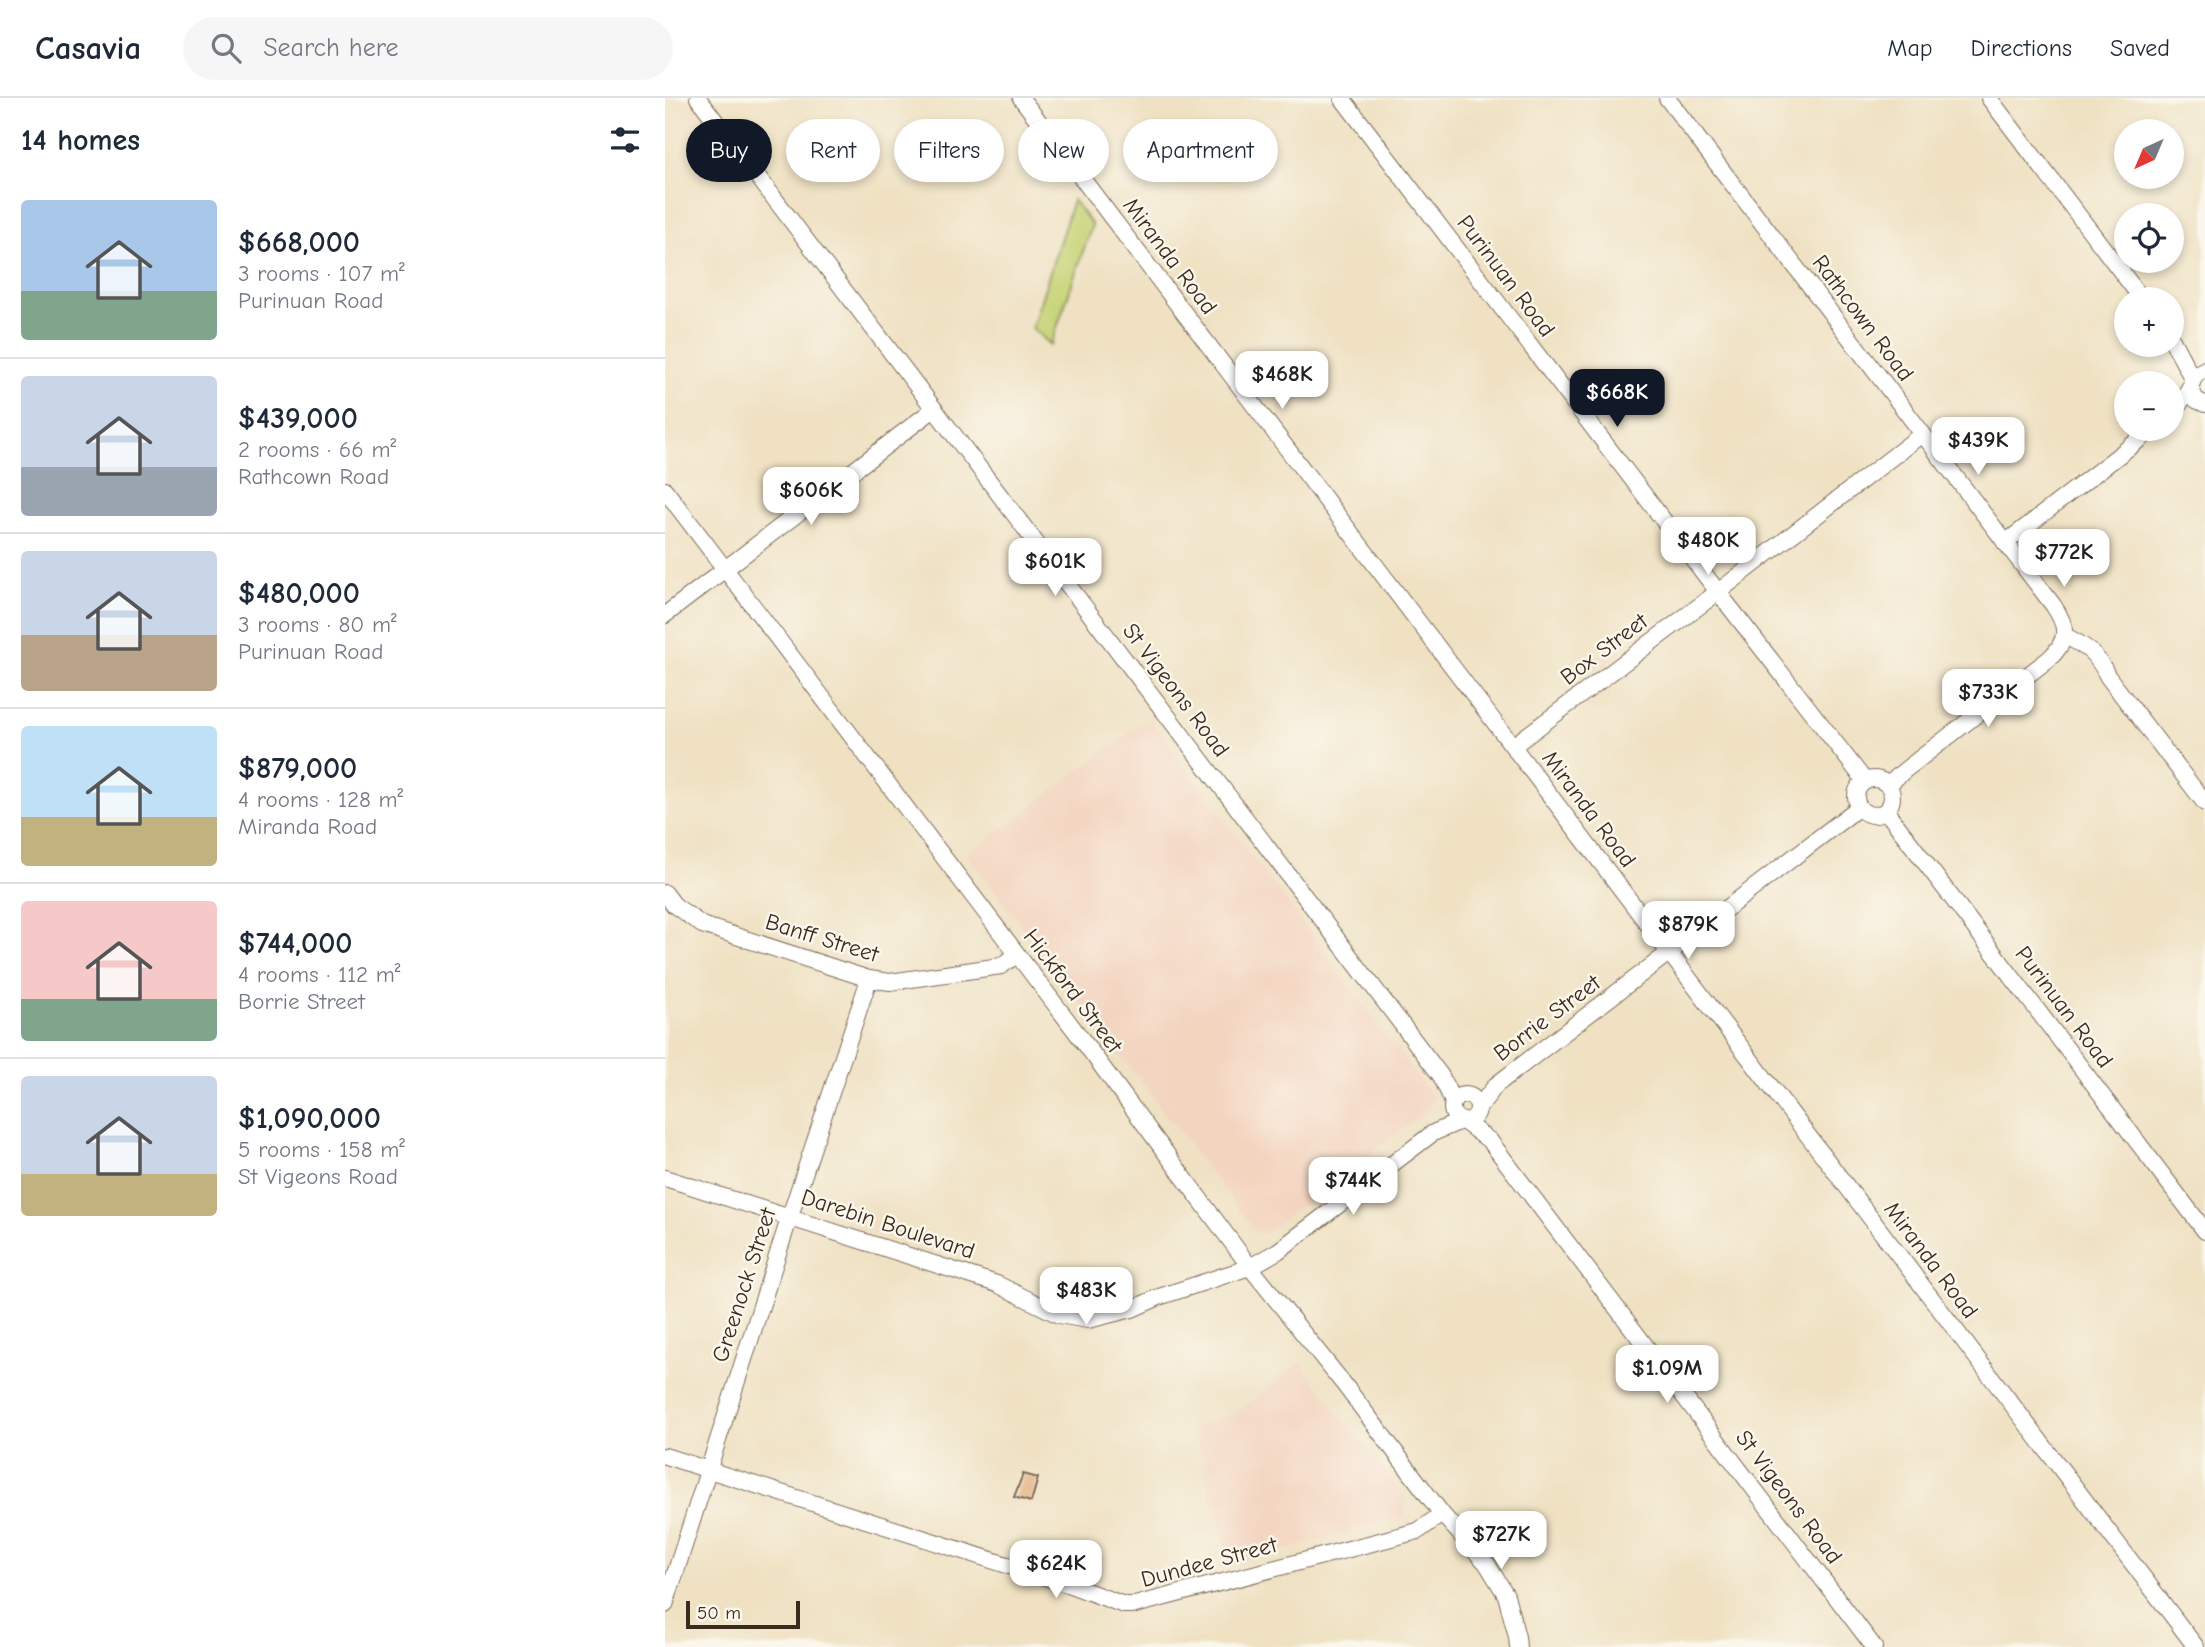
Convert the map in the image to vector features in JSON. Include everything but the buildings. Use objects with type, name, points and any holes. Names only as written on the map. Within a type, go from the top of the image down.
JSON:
[{"type":"street","name":"St Vigeons Road","points":[[698,98],[1874,1647]]},
{"type":"street","name":"Miranda Road","points":[[1021,98],[2196,1647]]},
{"type":"street","name":"Purinuan Road","points":[[1342,98],[1865,781]]},
{"type":"street","name":"Rathcown Road","points":[[1667,98],[2061,616],[2064,624],[2063,642]]},
{"type":"street","points":[[1989,98],[2132,287]]},
{"type":"street","points":[[2184,357],[2198,376]]},
{"type":"street","points":[[2198,376],[2193,396],[2203,403]]},
{"type":"street","points":[[2184,397],[2198,376]]},
{"type":"street","points":[[2184,410],[2203,403]]},
{"type":"street","points":[[665,615],[934,409]]},
{"type":"street","name":"Box Street","points":[[1513,746],[1922,434]]},
{"type":"street","points":[[2005,542],[2137,441]]},
{"type":"street","name":"Hickford Street","points":[[665,490],[1086,1045],[1250,1267],[1444,1516],[1487,1564],[1506,1595],[1515,1647]]},
{"type":"street","points":[[1888,785],[2046,662],[2063,642],[2109,677],[2205,803]]},
{"type":"street","points":[[1877,779],[1891,790],[1892,801],[1881,814],[1871,815],[1858,808],[1857,789],[1865,781],[1877,779]]},
{"type":"street","name":"Borrie Street","points":[[1250,1267],[1278,1251],[1858,808]]},
{"type":"street","name":"Purinuan Road","points":[[1886,811],[2205,1231]]},
{"type":"street","name":"Banff Street","points":[[665,893],[674,905],[702,925],[869,979],[890,982],[1001,966],[1016,955]]},
{"type":"street","name":"Greenock Street","points":[[665,1605],[869,979]]},
{"type":"street","name":"Darebin Boulevard","points":[[665,1178],[1065,1306],[1088,1308],[1159,1297],[1250,1267]]},
{"type":"street","name":"Dundee Street","points":[[665,1456],[1124,1605],[1135,1605],[1418,1531],[1444,1516]]},
{"type":"shaded area","points":[[1149,718],[1432,1096],[1430,1108],[1265,1233],[1256,1232],[967,855]]},
{"type":"shaded area","points":[[1300,1362],[1406,1500],[1405,1516],[1231,1565],[1193,1427],[1233,1415]]},
{"type":"green space","points":[[1073,200],[1092,225],[1051,345],[1032,328]]}]
